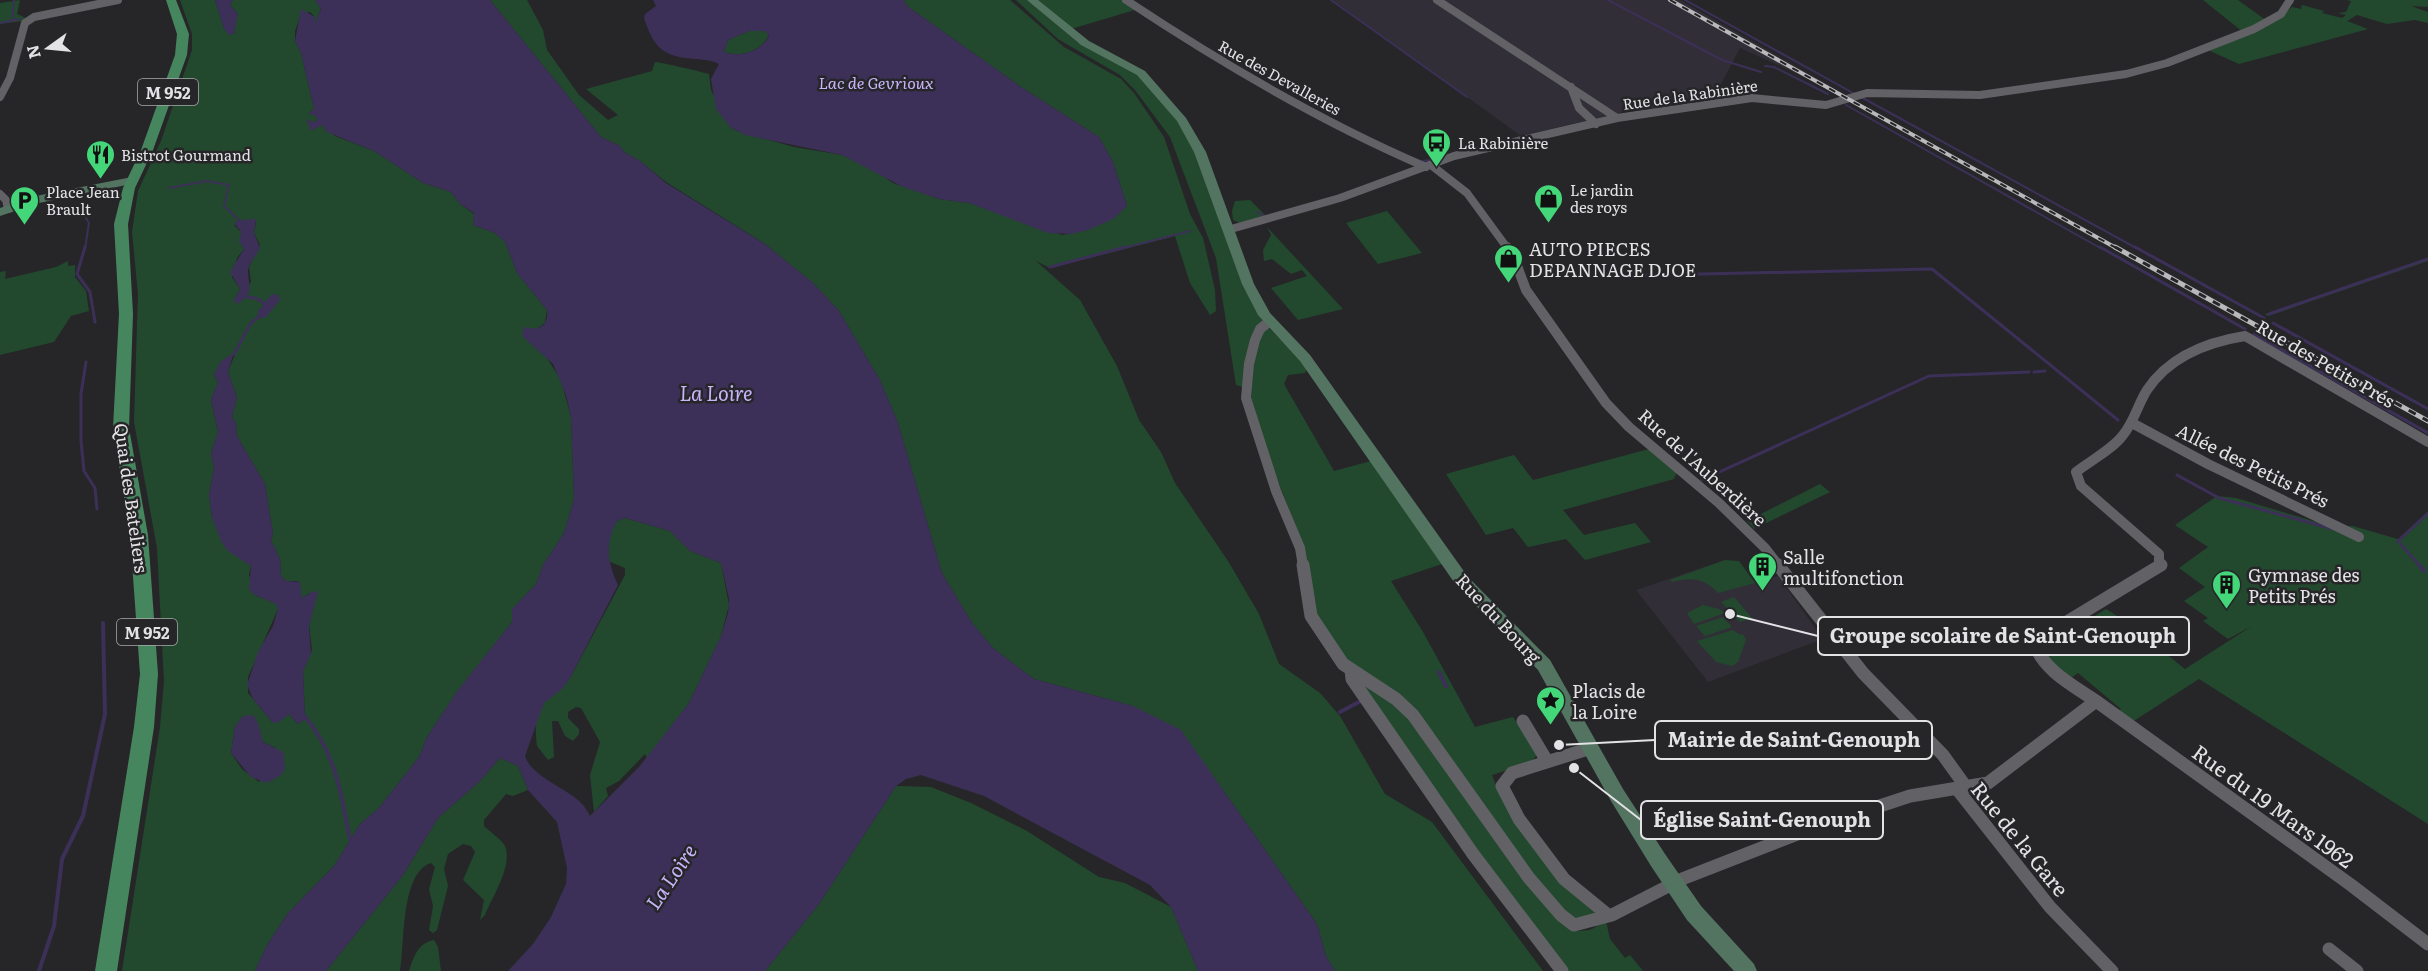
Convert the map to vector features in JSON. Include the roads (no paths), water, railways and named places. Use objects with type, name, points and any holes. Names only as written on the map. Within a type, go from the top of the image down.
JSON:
[{"type":"main road","name":"Quai des Bateliers","points":[[106,971],[145,718],[149,674],[139,535],[121,428],[126,314],[121,224],[130,187],[147,150],[182,55],[183,34],[171,0]]},
{"type":"street","points":[[0,97],[10,78],[25,23],[118,0]]},
{"type":"street","name":"Rue du Bourg","points":[[1032,0],[1085,43],[1127,64],[1147,78],[1195,139],[1231,229],[1248,284],[1270,321],[1305,358],[1462,580],[1544,665],[1630,817],[1674,885],[1694,913],[1747,971]]},
{"type":"street","name":"Rue des Devalleries","points":[[1126,0],[1194,45],[1295,103],[1384,149],[1429,166]]},
{"type":"street","points":[[1437,0],[1617,118]]},
{"type":"street","name":"Rue de la Rabinière","points":[[1231,229],[1340,198],[1454,156],[1617,118],[1752,98],[1772,98],[1826,105],[1867,93],[1971,95],[2108,78],[2155,67],[2254,29],[2281,14],[2290,0]]},
{"type":"street","points":[[1571,87],[1577,97],[1578,108],[1596,124]]},
{"type":"street","name":"Rue de l'Auberdière","points":[[1429,166],[1467,193],[1513,255],[1526,290],[1606,403],[1629,427],[1719,503],[1765,548],[1863,673],[1943,755],[1961,788]]},
{"type":"street","points":[[3,208],[64,195],[130,187]]},
{"type":"street","points":[[0,194],[6,200],[3,208]]},
{"type":"street","points":[[1270,321],[1260,329],[1252,351],[1245,391],[1247,406],[1276,491],[1300,548],[1311,616],[1336,656],[1351,670],[1352,679],[1423,784],[1562,971]]},
{"type":"street","name":"Rue des Petits Prés","points":[[2096,702],[2042,660],[2034,642],[2162,565],[2159,554],[2088,492],[2076,476],[2079,468],[2113,446],[2132,423],[2146,391],[2163,369],[2176,359],[2242,335],[2428,442]]},
{"type":"street","name":"Allée des Petits Prés","points":[[2132,423],[2214,467],[2359,537]]},
{"type":"street","name":"Rue de la Gare","points":[[1351,670],[1396,699],[1413,715],[1481,813],[1568,922],[1579,925],[1593,922],[1747,852],[1813,828],[1910,796],[1961,788],[2050,907],[2112,971]]},
{"type":"street","points":[[1961,788],[1980,786],[1998,778],[2096,702]]},
{"type":"street","name":"Rue du 19 Mars 1962","points":[[2096,702],[2344,879],[2428,944]]},
{"type":"street","points":[[1523,721],[1547,761]]},
{"type":"street","points":[[1591,748],[1512,773],[1502,786],[1519,819],[1564,879],[1608,915]]},
{"type":"street","points":[[2329,949],[2357,971]]},
{"type":"water","points":[[215,0],[233,0],[230,5],[238,14],[234,34],[229,35],[224,29]]},
{"type":"water","name":"La Loire","points":[[315,0],[490,0],[601,137],[620,146],[624,152],[640,161],[666,183],[765,244],[813,283],[839,311],[880,380],[898,423],[942,573],[972,623],[993,648],[1034,679],[1133,706],[1181,730],[1317,924],[1326,956],[1335,971],[1198,971],[1171,907],[1150,885],[984,796],[921,775],[906,779],[896,786],[819,904],[765,971],[508,971],[533,944],[551,917],[566,884],[567,868],[557,822],[528,790],[518,766],[500,758],[480,781],[438,818],[403,875],[326,971],[255,971],[267,945],[288,913],[334,866],[360,824],[378,809],[419,757],[427,737],[458,690],[512,622],[512,609],[536,584],[543,565],[564,533],[574,499],[571,417],[566,395],[553,364],[522,336],[524,327],[538,328],[544,324],[547,310],[517,273],[505,242],[495,233],[473,225],[474,213],[460,204],[451,192],[423,183],[374,151],[327,132],[322,125],[311,131],[306,119],[313,122],[318,120],[314,115],[308,114],[314,109],[301,53],[295,41],[301,9],[315,17],[315,24],[321,9]],"holes":[[[625,518],[670,531],[690,551],[721,563],[729,599],[728,613],[721,636],[689,703],[639,767],[590,816],[576,798],[535,771],[525,756],[544,703],[563,688],[570,678],[618,585],[609,553],[609,545],[617,521]]]},
{"type":"water","name":"Lac de Gevrioux","points":[[653,0],[904,0],[907,6],[1021,87],[1099,137],[1113,162],[1127,206],[1113,219],[1088,230],[1071,234],[1048,233],[969,203],[939,199],[903,187],[842,155],[745,135],[730,127],[716,109],[711,79],[719,64],[708,60],[676,56],[656,44],[644,18],[645,14],[656,6]],"holes":[[[749,31],[765,31],[769,35],[766,41],[756,49],[737,54],[724,52],[728,40]]]},
{"type":"water","points":[[256,219],[254,233],[260,248],[248,270],[249,294],[236,304],[234,300],[240,289],[230,272],[244,249],[239,241],[241,232],[234,223],[240,220]]},
{"type":"water","points":[[272,294],[278,295],[280,300],[266,317],[257,319],[258,311]]},
{"type":"water","points":[[234,352],[228,372],[237,397],[232,417],[236,423],[237,436],[265,484],[273,534],[271,540],[280,559],[281,576],[286,581],[300,582],[302,598],[314,591],[318,592],[309,626],[311,654],[303,671],[305,719],[298,724],[289,714],[279,722],[273,723],[253,699],[247,685],[258,652],[273,626],[278,609],[276,604],[253,594],[249,589],[251,566],[228,551],[222,543],[212,518],[209,495],[214,467],[211,453],[218,432],[211,400],[218,382],[214,375],[220,362]]},
{"type":"water","points":[[253,715],[258,723],[263,742],[283,752],[285,768],[281,775],[267,783],[251,777],[231,753],[235,726],[243,716]]},
{"type":"waterway","points":[[12,21],[14,0]]},
{"type":"waterway","points":[[1331,0],[1467,97]]},
{"type":"waterway","points":[[1608,0],[1722,60],[1761,72]]},
{"type":"waterway","points":[[1685,0],[1853,93]]},
{"type":"waterway","points":[[12,21],[20,19]]},
{"type":"waterway","points":[[0,23],[12,21]]},
{"type":"waterway","points":[[1765,66],[1774,67],[1828,94]]},
{"type":"waterway","points":[[1861,97],[2138,249]]},
{"type":"waterway","points":[[1846,105],[2102,249]]},
{"type":"waterway","points":[[1423,161],[1430,160]]},
{"type":"waterway","points":[[169,188],[207,181],[229,185],[224,206],[242,223]]},
{"type":"waterway","points":[[81,210],[89,223],[85,249]]},
{"type":"waterway","points":[[1257,212],[1266,217]]},
{"type":"waterway","points":[[1120,249],[1190,231]]},
{"type":"waterway","points":[[85,247],[77,274],[90,292],[95,322]]},
{"type":"waterway","points":[[1050,267],[1126,247]]},
{"type":"waterway","points":[[2100,247],[2245,329]]},
{"type":"waterway","points":[[2135,247],[2264,318]]},
{"type":"waterway","points":[[2269,314],[2428,259]]},
{"type":"waterway","points":[[1614,276],[1932,269],[2118,420]]},
{"type":"waterway","points":[[244,296],[258,299],[265,304]]},
{"type":"waterway","points":[[234,354],[251,323],[260,316]]},
{"type":"waterway","points":[[2273,323],[2428,409]]},
{"type":"waterway","points":[[2254,334],[2428,433]]},
{"type":"waterway","points":[[86,362],[81,394],[81,441],[84,471],[95,488],[97,509]]},
{"type":"waterway","points":[[2034,372],[2045,371]]},
{"type":"waterway","points":[[1702,480],[1929,376],[2029,372]]},
{"type":"waterway","points":[[2177,475],[2219,498],[2333,529]]},
{"type":"waterway","points":[[2420,566],[2398,541],[2428,513]]},
{"type":"waterway","points":[[2419,565],[2424,571]]},
{"type":"waterway","points":[[39,971],[54,926],[62,859],[83,816],[105,714],[103,623]]},
{"type":"waterway","points":[[1439,672],[1446,686]]},
{"type":"waterway","points":[[1340,712],[1359,702]]},
{"type":"waterway","points":[[301,712],[322,741],[329,756],[340,788],[350,840]]},
{"type":"railway","points":[[1670,0],[2118,249]]},
{"type":"railway","points":[[2115,247],[2428,421]]},
{"type":"place","name":"La Rabinière","points":[[1437,168]]},
{"type":"place","name":"Bistrot Gourmand","points":[[100,180]]},
{"type":"place","name":"Le jardin des roys","points":[[1549,224]]},
{"type":"place","name":"Place Jean Brault","points":[[25,226]]},
{"type":"place","name":"AUTO PIECES DEPANNAGE DJOE","points":[[1508,284]]},
{"type":"place","name":"Salle multifonction","points":[[1762,592]]},
{"type":"place","name":"Gymnase des Petits Prés","points":[[2227,610]]},
{"type":"place","name":"Groupe scolaire de Saint-Genouph","points":[[1730,614]]},
{"type":"place","name":"Placis de la Loire","points":[[1551,726]]},
{"type":"place","name":"Mairie de Saint-Genouph","points":[[1559,745]]},
{"type":"place","name":"Église Saint-Genouph","points":[[1574,768]]}]
